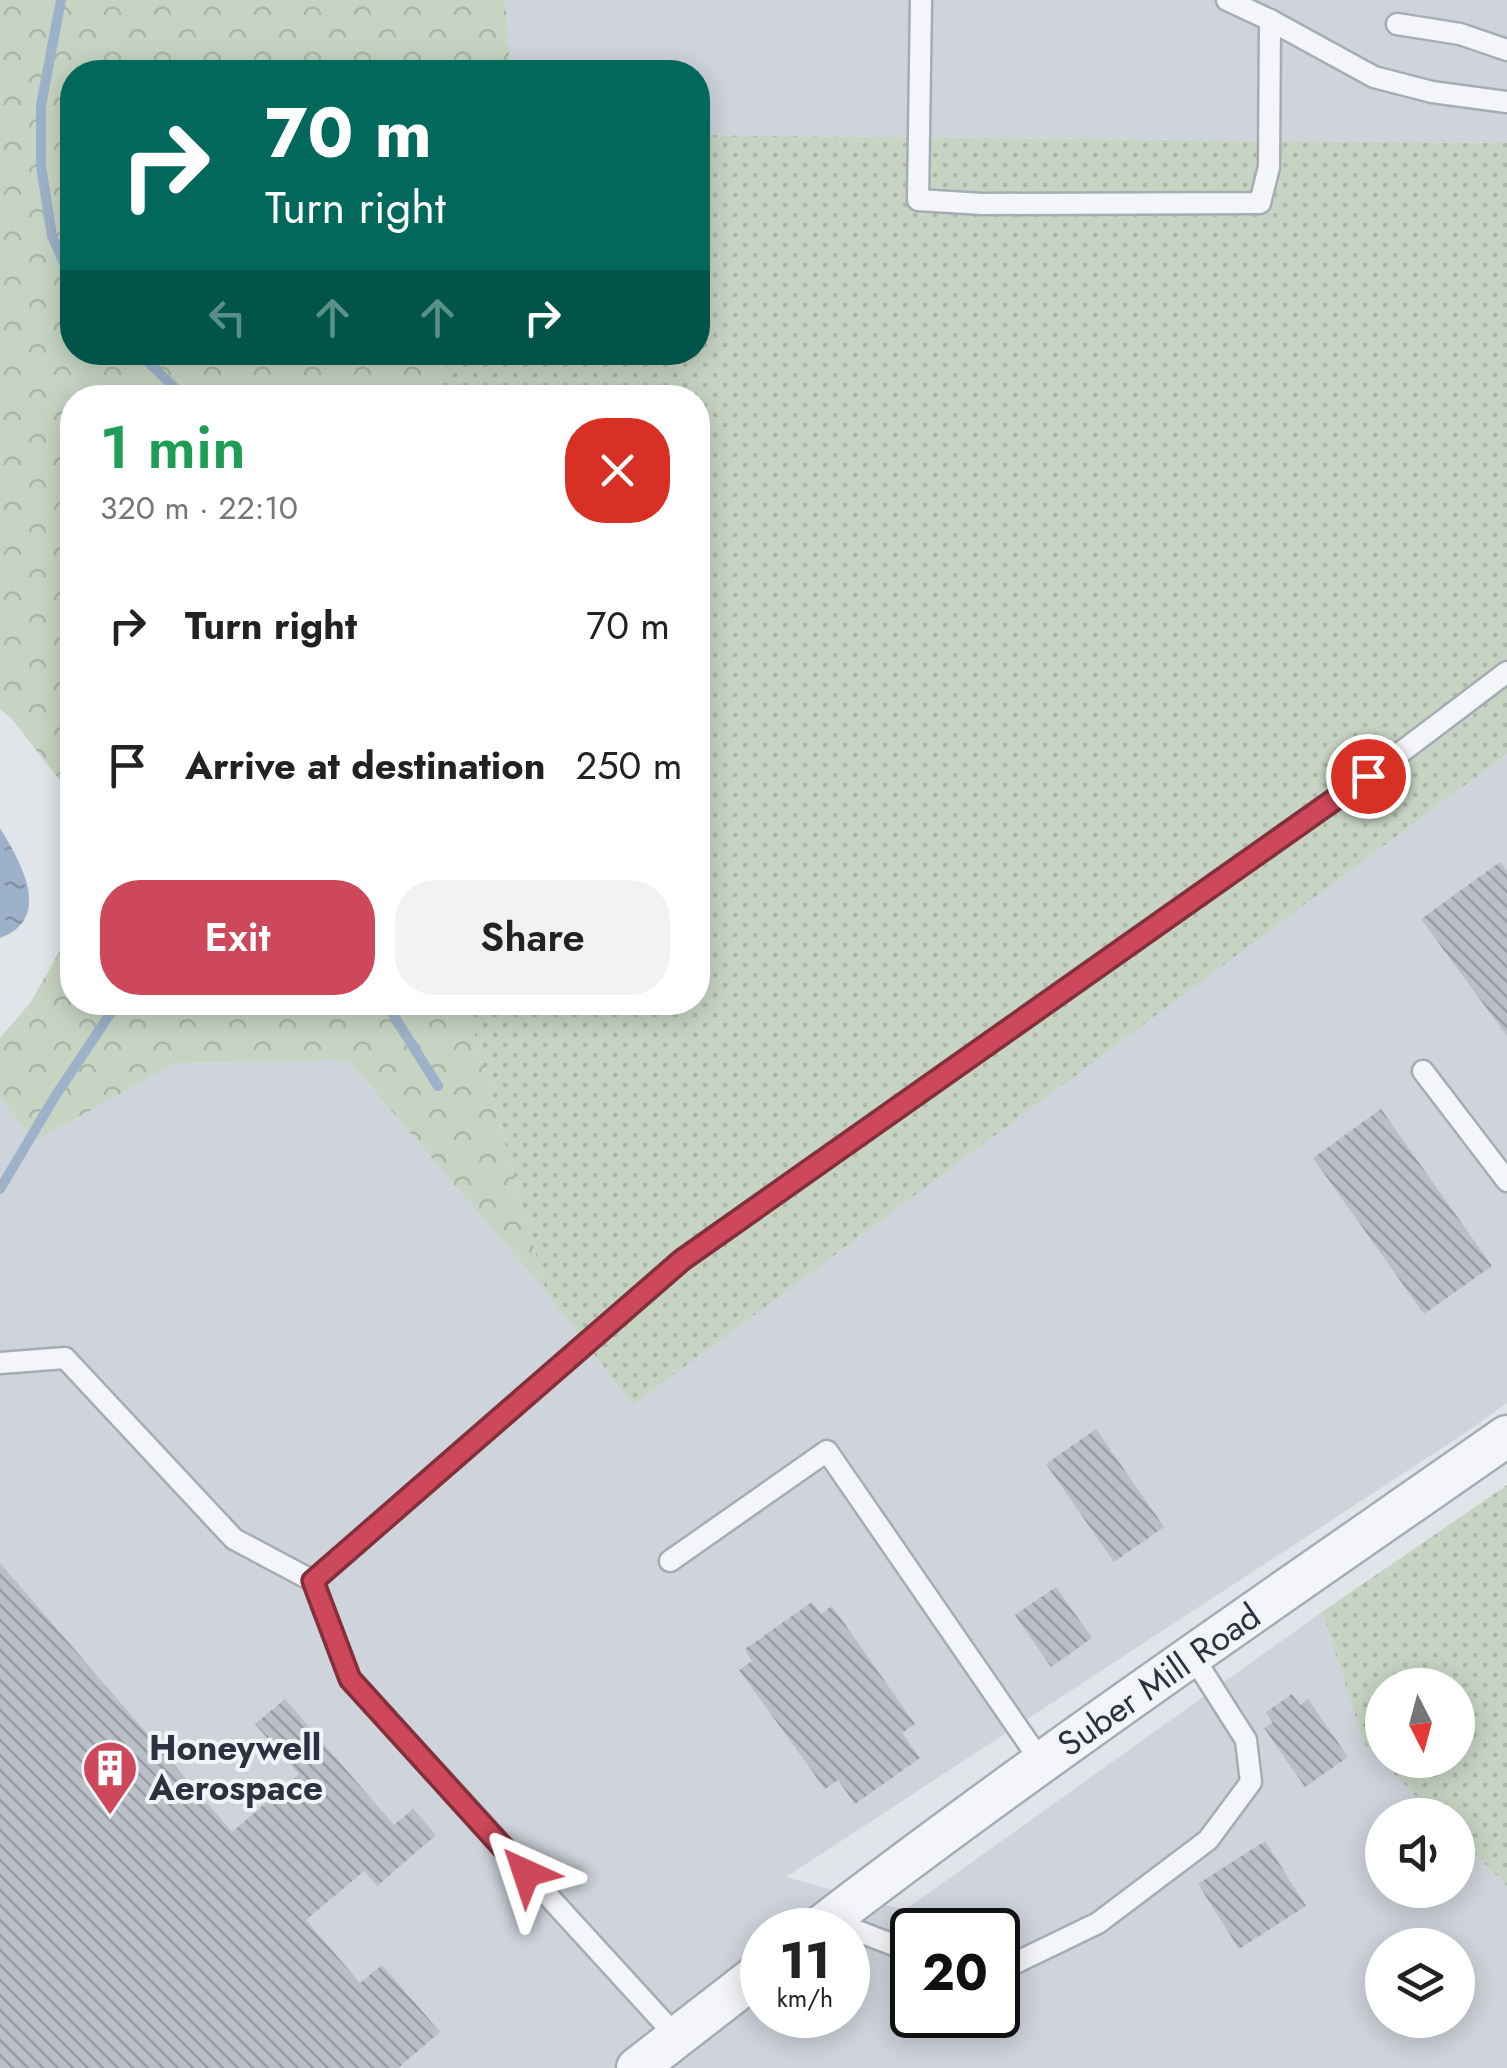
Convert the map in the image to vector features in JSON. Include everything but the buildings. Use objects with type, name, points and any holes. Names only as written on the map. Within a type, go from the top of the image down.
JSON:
[{"type":"street","name":"Suber Mill Road","points":[[846,1908],[1192,1655],[1507,1436]]},
{"type":"street","points":[[637,2068],[740,1988]]},
{"type":"lane","points":[[921,0],[918,200],[966,203],[1260,203],[1269,167],[1270,20]]},
{"type":"lane","points":[[1227,0],[1374,77],[1432,92],[1507,102]]},
{"type":"lane","points":[[1397,24],[1460,34],[1507,50]]},
{"type":"lane","points":[[313,1581],[682,1260],[1400,753],[1507,672]]},
{"type":"lane","points":[[1423,1071],[1507,1181]]},
{"type":"lane","points":[[0,1363],[65,1358],[234,1539],[313,1581],[350,1679],[677,2037]]},
{"type":"lane","points":[[670,1561],[827,1451],[1042,1763]]},
{"type":"lane","points":[[1020,1961],[1098,1923],[1208,1840],[1250,1782],[1246,1740],[1192,1655]]},
{"type":"shaded area","points":[[505,0],[1507,0],[1507,143],[710,135],[710,60],[510,60]]},
{"type":"shaded area","points":[[1507,754],[1507,1403],[786,1877],[898,1908],[890,1908],[890,2038],[1020,2038],[1020,1908],[908,1908],[1322,1612],[1365,1745],[1365,1778],[1398,1778],[1418,1798],[1365,1798],[1365,1908],[1475,1908],[1475,1854],[1507,1886],[1507,2068],[0,2068],[0,1098],[35,1141],[176,1063],[348,1060],[546,1292],[633,1404]]},
{"type":"green space","points":[[0,0],[505,0],[510,60],[60,60],[60,365],[445,365],[440,385],[60,385],[60,781],[0,709]]},
{"type":"green space","points":[[710,135],[1507,143],[1507,754],[633,1405],[546,1292],[469,1015],[710,1015],[710,385],[440,385],[446,365],[710,365]]},
{"type":"green space","points":[[60,951],[60,1015],[469,1015],[546,1292],[348,1060],[176,1063],[35,1141],[0,1098],[0,1038],[30,1003]]},
{"type":"green space","points":[[1507,1485],[1507,1886],[1475,1854],[1475,1798],[1418,1798],[1398,1778],[1475,1778],[1475,1668],[1365,1668],[1365,1745],[1322,1612]]},
{"type":"water","points":[[0,828],[23,872],[29,903],[26,917],[16,929],[0,938]]},
{"type":"waterway","points":[[60,254],[52,236],[41,166],[41,105],[61,0]]},
{"type":"waterway","points":[[151,365],[172,385]]},
{"type":"waterway","points":[[0,1189],[109,1015]]},
{"type":"waterway","points":[[393,1015],[438,1086]]},
{"type":"place","name":"Honeywell Aerospace","points":[[110,1817]]},
{"type":"route","points":[[526,1873],[350,1679],[313,1581],[682,1260],[1368,776]]}]
